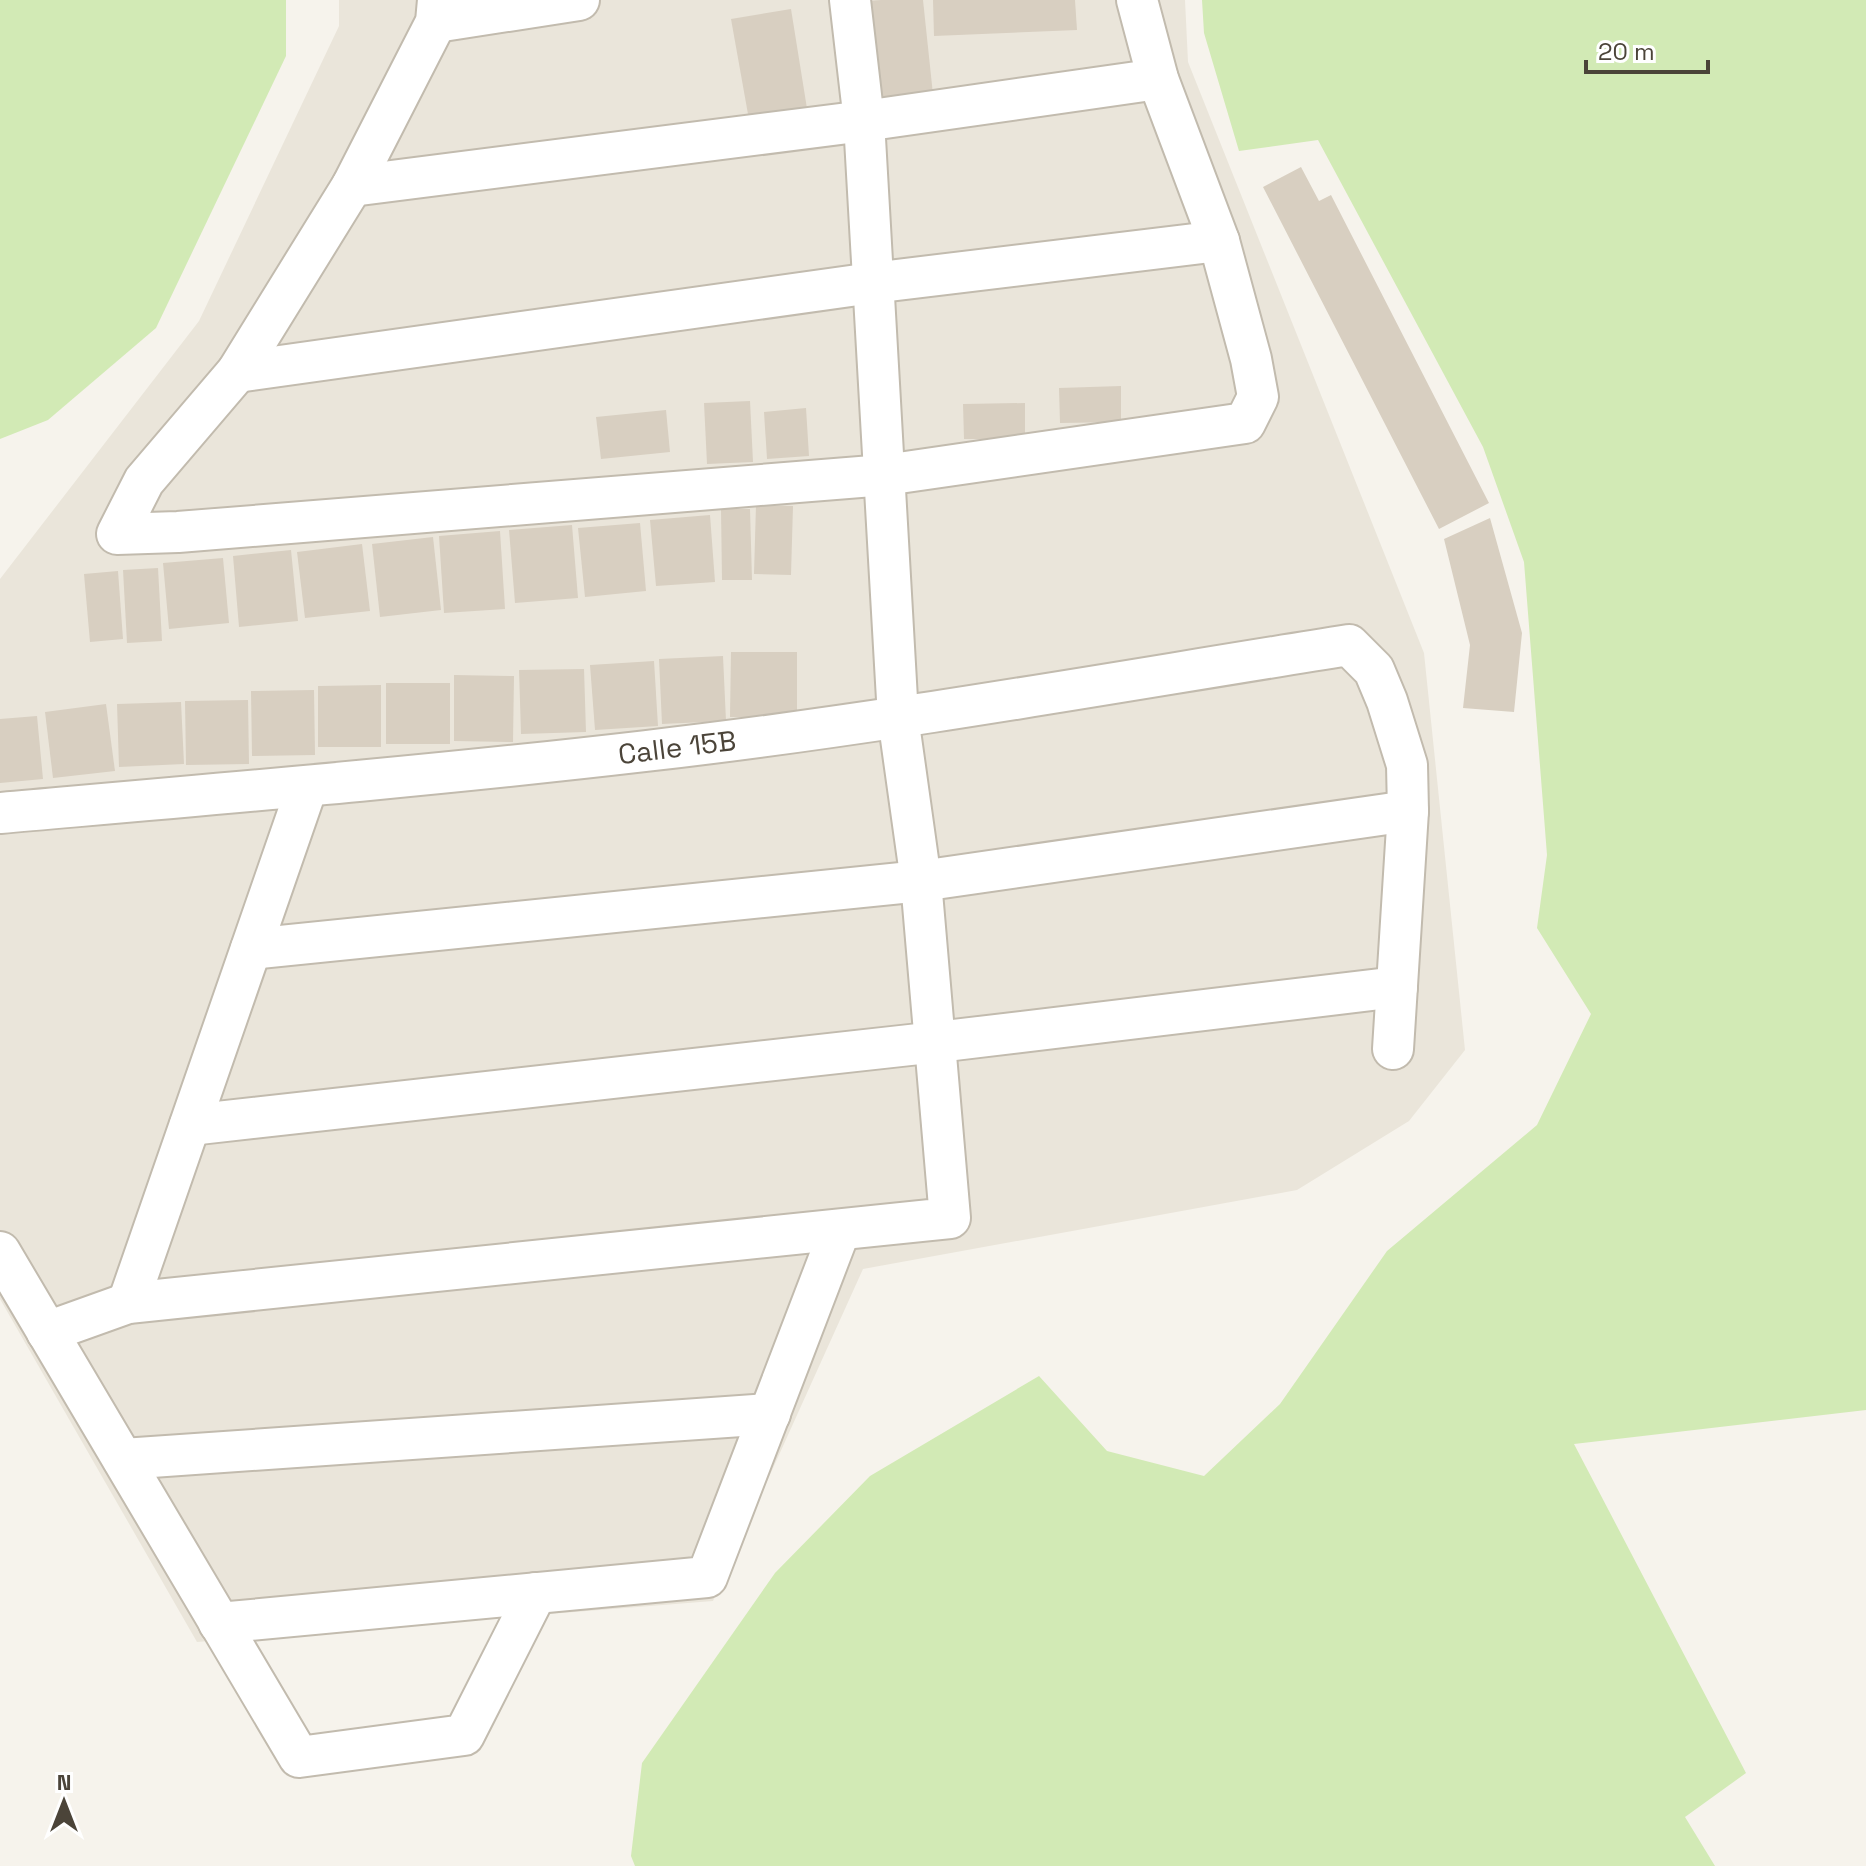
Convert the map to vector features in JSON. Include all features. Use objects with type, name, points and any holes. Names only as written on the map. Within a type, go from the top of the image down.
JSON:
[{"type":"street","points":[[579,0],[437,11],[352,186],[237,372],[144,481],[117,534],[178,532],[885,475],[1245,423],[1258,397],[1251,359],[1219,241],[1158,79],[1137,0]]},
{"type":"street","points":[[47,1332],[128,1303],[950,1218],[921,881],[898,717],[864,121],[850,0]]},
{"type":"street","points":[[352,186],[864,121],[1158,79]]},
{"type":"street","points":[[237,372],[872,283],[1219,241]]},
{"type":"street","name":"Calle 15B","points":[[0,813],[307,787],[648,751],[898,717],[1349,645],[1374,670],[1387,701],[1407,765],[1408,811]]},
{"type":"street","points":[[128,1303],[307,787]]},
{"type":"street","points":[[251,949],[921,881],[1408,811],[1393,1049]]},
{"type":"street","points":[[190,1125],[1397,987]]},
{"type":"street","points":[[219,1623],[707,1577],[840,1230]]},
{"type":"street","points":[[0,1252],[299,1757],[464,1735],[536,1593]]},
{"type":"street","points":[[123,1459],[770,1414]]},
{"type":"shaded area","points":[[339,0],[1185,0],[1188,62],[1424,653],[1465,1050],[1409,1121],[1297,1190],[863,1269],[713,1601],[197,1642],[0,1299],[0,579],[199,321],[339,26]]},
{"type":"green space","points":[[0,0],[286,0],[286,56],[156,328],[48,420],[0,439]]},
{"type":"green space","points":[[1202,0],[1866,0],[1866,1410],[1574,1444],[1746,1773],[1685,1817],[1715,1866],[635,1866],[631,1856],[642,1763],[775,1573],[870,1476],[1039,1376],[1107,1451],[1204,1476],[1280,1404],[1387,1251],[1537,1125],[1591,1014],[1537,928],[1547,855],[1524,562],[1483,447],[1318,140],[1239,151],[1204,33]]},
{"type":"building","points":[[923,0],[934,104],[880,110],[868,1]]},
{"type":"building","points":[[933,0],[1075,0],[1077,30],[934,36]]},
{"type":"building","points":[[791,9],[809,121],[751,131],[731,19]]},
{"type":"building","points":[[1301,167],[1319,201],[1331,195],[1489,503],[1439,529],[1263,187]]},
{"type":"building","points":[[1121,386],[1121,422],[1060,423],[1059,388]]},
{"type":"building","points":[[750,401],[753,462],[707,464],[704,403]]},
{"type":"building","points":[[1025,403],[1025,439],[964,439],[963,404]]},
{"type":"building","points":[[806,408],[809,456],[767,459],[764,412]]},
{"type":"building","points":[[666,410],[670,452],[601,459],[596,417]]},
{"type":"building","points":[[756,505],[793,506],[791,575],[754,574]]},
{"type":"building","points":[[721,509],[750,509],[752,580],[722,580]]},
{"type":"building","points":[[710,515],[715,582],[656,586],[650,520]]},
{"type":"building","points":[[1490,518],[1522,633],[1514,712],[1463,708],[1470,645],[1444,539]]},
{"type":"building","points":[[640,523],[646,591],[585,597],[578,528]]},
{"type":"building","points":[[572,525],[578,598],[515,603],[509,530]]},
{"type":"building","points":[[500,531],[505,609],[444,613],[439,536]]},
{"type":"building","points":[[433,537],[441,610],[380,617],[372,544]]},
{"type":"building","points":[[362,544],[370,611],[305,618],[297,552]]},
{"type":"building","points":[[291,550],[298,621],[239,627],[233,556]]},
{"type":"building","points":[[223,558],[229,623],[169,629],[163,563]]},
{"type":"building","points":[[158,568],[162,641],[127,643],[123,570]]},
{"type":"building","points":[[118,571],[123,639],[90,642],[84,574]]},
{"type":"building","points":[[731,652],[797,652],[797,718],[730,717]]},
{"type":"building","points":[[723,656],[726,721],[662,724],[659,659]]},
{"type":"building","points":[[654,661],[658,726],[595,730],[590,665]]},
{"type":"building","points":[[584,669],[586,732],[521,734],[519,670]]},
{"type":"building","points":[[454,675],[514,676],[513,742],[454,741]]},
{"type":"building","points":[[386,683],[450,683],[450,744],[386,744]]},
{"type":"building","points":[[381,685],[381,747],[318,747],[318,686]]},
{"type":"building","points":[[314,690],[315,755],[252,756],[251,691]]},
{"type":"building","points":[[248,700],[249,764],[186,765],[185,701]]},
{"type":"building","points":[[181,702],[184,764],[119,767],[117,704]]},
{"type":"building","points":[[106,704],[115,771],[53,778],[45,712]]},
{"type":"building","points":[[37,716],[43,779],[0,783],[0,719]]}]
